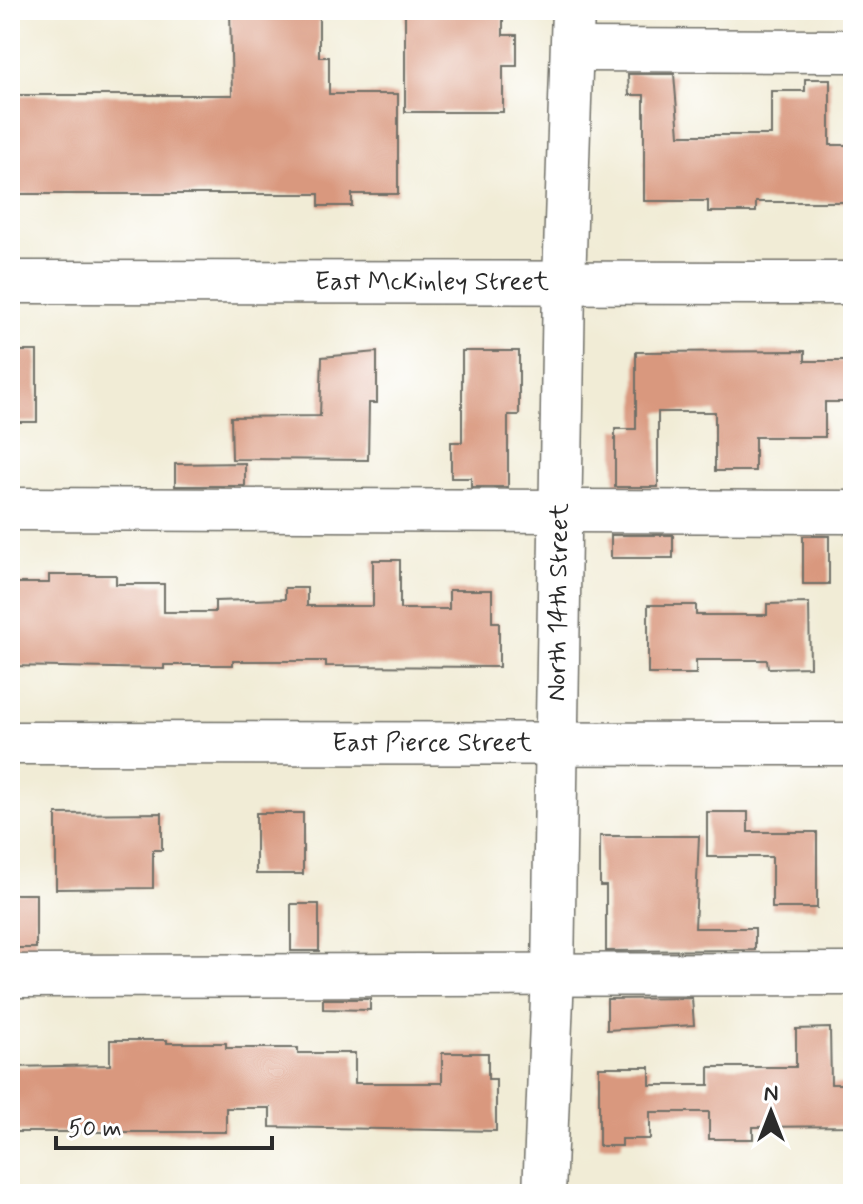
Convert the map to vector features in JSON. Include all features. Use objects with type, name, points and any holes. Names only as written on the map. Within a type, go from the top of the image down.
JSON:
[{"type":"street","points":[[573,30],[853,51]]},
{"type":"street","name":"North 14th Street","points":[[544,1194],[553,974],[564,283],[573,30]]},
{"type":"street","name":"East McKinley Street","points":[[10,282],[853,283]]},
{"type":"street","points":[[10,509],[853,512]]},
{"type":"street","name":"East Pierce Street","points":[[10,743],[853,744]]},
{"type":"street","points":[[10,976],[853,974]]},
{"type":"building","points":[[230,10],[319,10],[319,57],[329,57],[329,94],[398,94],[398,194],[352,194],[352,206],[319,206],[319,194],[10,194],[10,95],[232,95]]},
{"type":"building","points":[[405,10],[503,10],[503,35],[517,35],[517,66],[503,66],[503,112],[405,112]]},
{"type":"building","points":[[628,74],[674,74],[679,135],[771,135],[771,91],[805,91],[805,79],[830,79],[830,145],[853,145],[853,202],[756,202],[756,212],[708,212],[708,201],[644,201],[644,95],[629,95]]},
{"type":"building","points":[[10,351],[37,351],[37,422],[10,422]]},
{"type":"building","points":[[462,351],[519,351],[519,415],[508,415],[508,487],[471,487],[471,478],[451,478],[451,442],[462,442]]},
{"type":"building","points":[[805,351],[805,361],[853,361],[853,402],[825,402],[825,437],[755,437],[755,471],[715,471],[715,412],[658,412],[658,487],[615,487],[615,429],[636,429],[636,352]]},
{"type":"building","points":[[377,352],[377,403],[369,403],[368,460],[232,459],[231,417],[320,416],[322,357]]},
{"type":"building","points":[[245,463],[245,486],[175,486],[175,464]]},
{"type":"building","points":[[611,535],[673,535],[673,558],[611,558]]},
{"type":"building","points":[[803,536],[829,536],[829,584],[803,584]]},
{"type":"building","points":[[373,560],[400,560],[400,609],[449,609],[449,590],[492,590],[492,622],[499,622],[499,667],[326,666],[326,661],[233,661],[233,665],[164,665],[164,669],[10,666],[10,583],[49,583],[49,575],[116,575],[116,584],[164,584],[164,612],[215,612],[215,601],[285,599],[285,588],[307,588],[307,606],[373,606]]},
{"type":"building","points":[[809,603],[810,667],[768,668],[767,660],[696,660],[696,674],[648,674],[648,605],[696,605],[696,615],[767,615],[767,604]]},
{"type":"building","points":[[707,812],[748,812],[748,832],[817,832],[817,908],[772,908],[772,857],[707,857]]},
{"type":"building","points":[[162,813],[162,850],[153,850],[153,888],[56,889],[56,814]]},
{"type":"building","points":[[256,813],[303,813],[303,874],[256,874]]},
{"type":"building","points":[[600,836],[699,836],[695,928],[755,928],[755,950],[606,951],[606,886],[600,886]]},
{"type":"building","points":[[10,894],[36,894],[36,948],[10,948]]},
{"type":"building","points":[[291,904],[319,904],[319,951],[291,951]]},
{"type":"building","points":[[692,998],[694,1025],[607,1030],[607,999]]},
{"type":"building","points":[[323,999],[370,999],[370,1010],[323,1009]]},
{"type":"building","points":[[830,1028],[831,1084],[853,1084],[853,1126],[753,1127],[753,1139],[709,1139],[709,1112],[650,1112],[650,1139],[622,1139],[622,1146],[599,1146],[599,1067],[650,1067],[650,1085],[709,1085],[709,1067],[796,1067],[796,1029]]},
{"type":"building","points":[[110,1040],[226,1043],[226,1048],[298,1048],[298,1053],[355,1053],[355,1083],[442,1083],[442,1053],[488,1053],[488,1079],[496,1079],[496,1131],[270,1127],[270,1108],[226,1108],[226,1132],[10,1132],[10,1067],[110,1065]]}]
